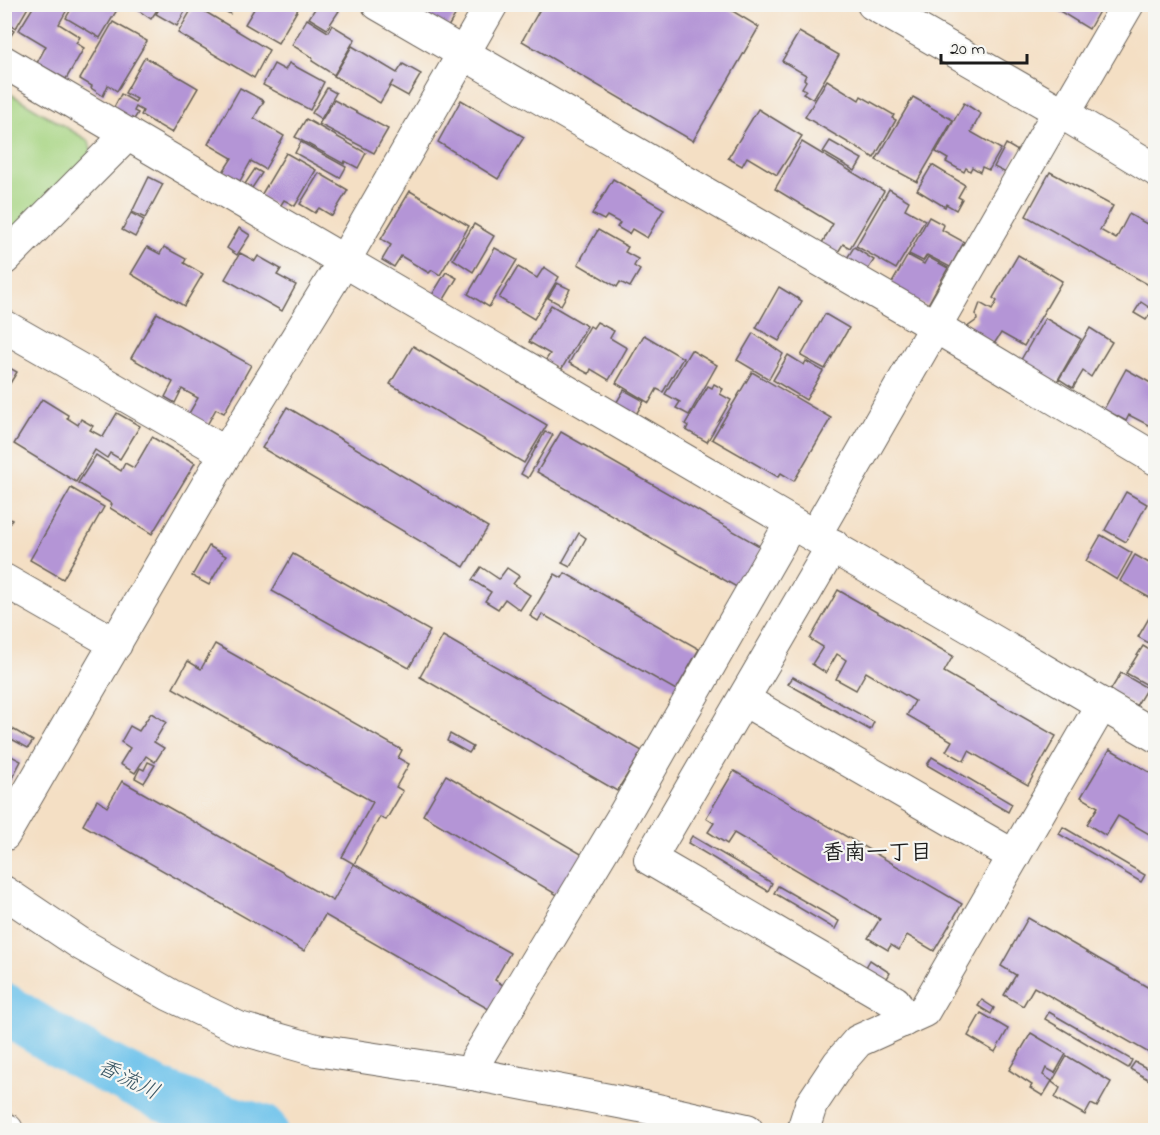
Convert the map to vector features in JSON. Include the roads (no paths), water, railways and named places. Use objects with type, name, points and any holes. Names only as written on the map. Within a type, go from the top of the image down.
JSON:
[{"type":"street","points":[[378,4],[936,327],[1155,459]]},
{"type":"street","points":[[4,835],[226,453],[344,261],[492,4]]},
{"type":"street","points":[[873,4],[1155,170]]},
{"type":"street","points":[[473,1074],[477,1059],[622,818],[813,535],[1061,113],[1128,4]]},
{"type":"street","points":[[4,62],[1155,736]]},
{"type":"street","points":[[4,259],[128,134]]},
{"type":"street","points":[[4,326],[226,453]]},
{"type":"street","points":[[813,535],[744,700],[650,859],[895,1002],[903,1021]]},
{"type":"street","points":[[4,580],[116,644]]},
{"type":"street","points":[[744,700],[1014,856]]},
{"type":"street","points":[[803,1131],[811,1105],[839,1063],[858,1041],[924,1011],[1102,704]]},
{"type":"street","points":[[4,892],[81,944],[170,995],[239,1028],[316,1050],[473,1074],[640,1106],[747,1131]]},
{"type":"waterway","name":"香流川","points":[[4,1008],[52,1038],[152,1091],[211,1115],[262,1130]]},
{"type":"district","name":"香南一丁目","points":[[877,851]]}]
